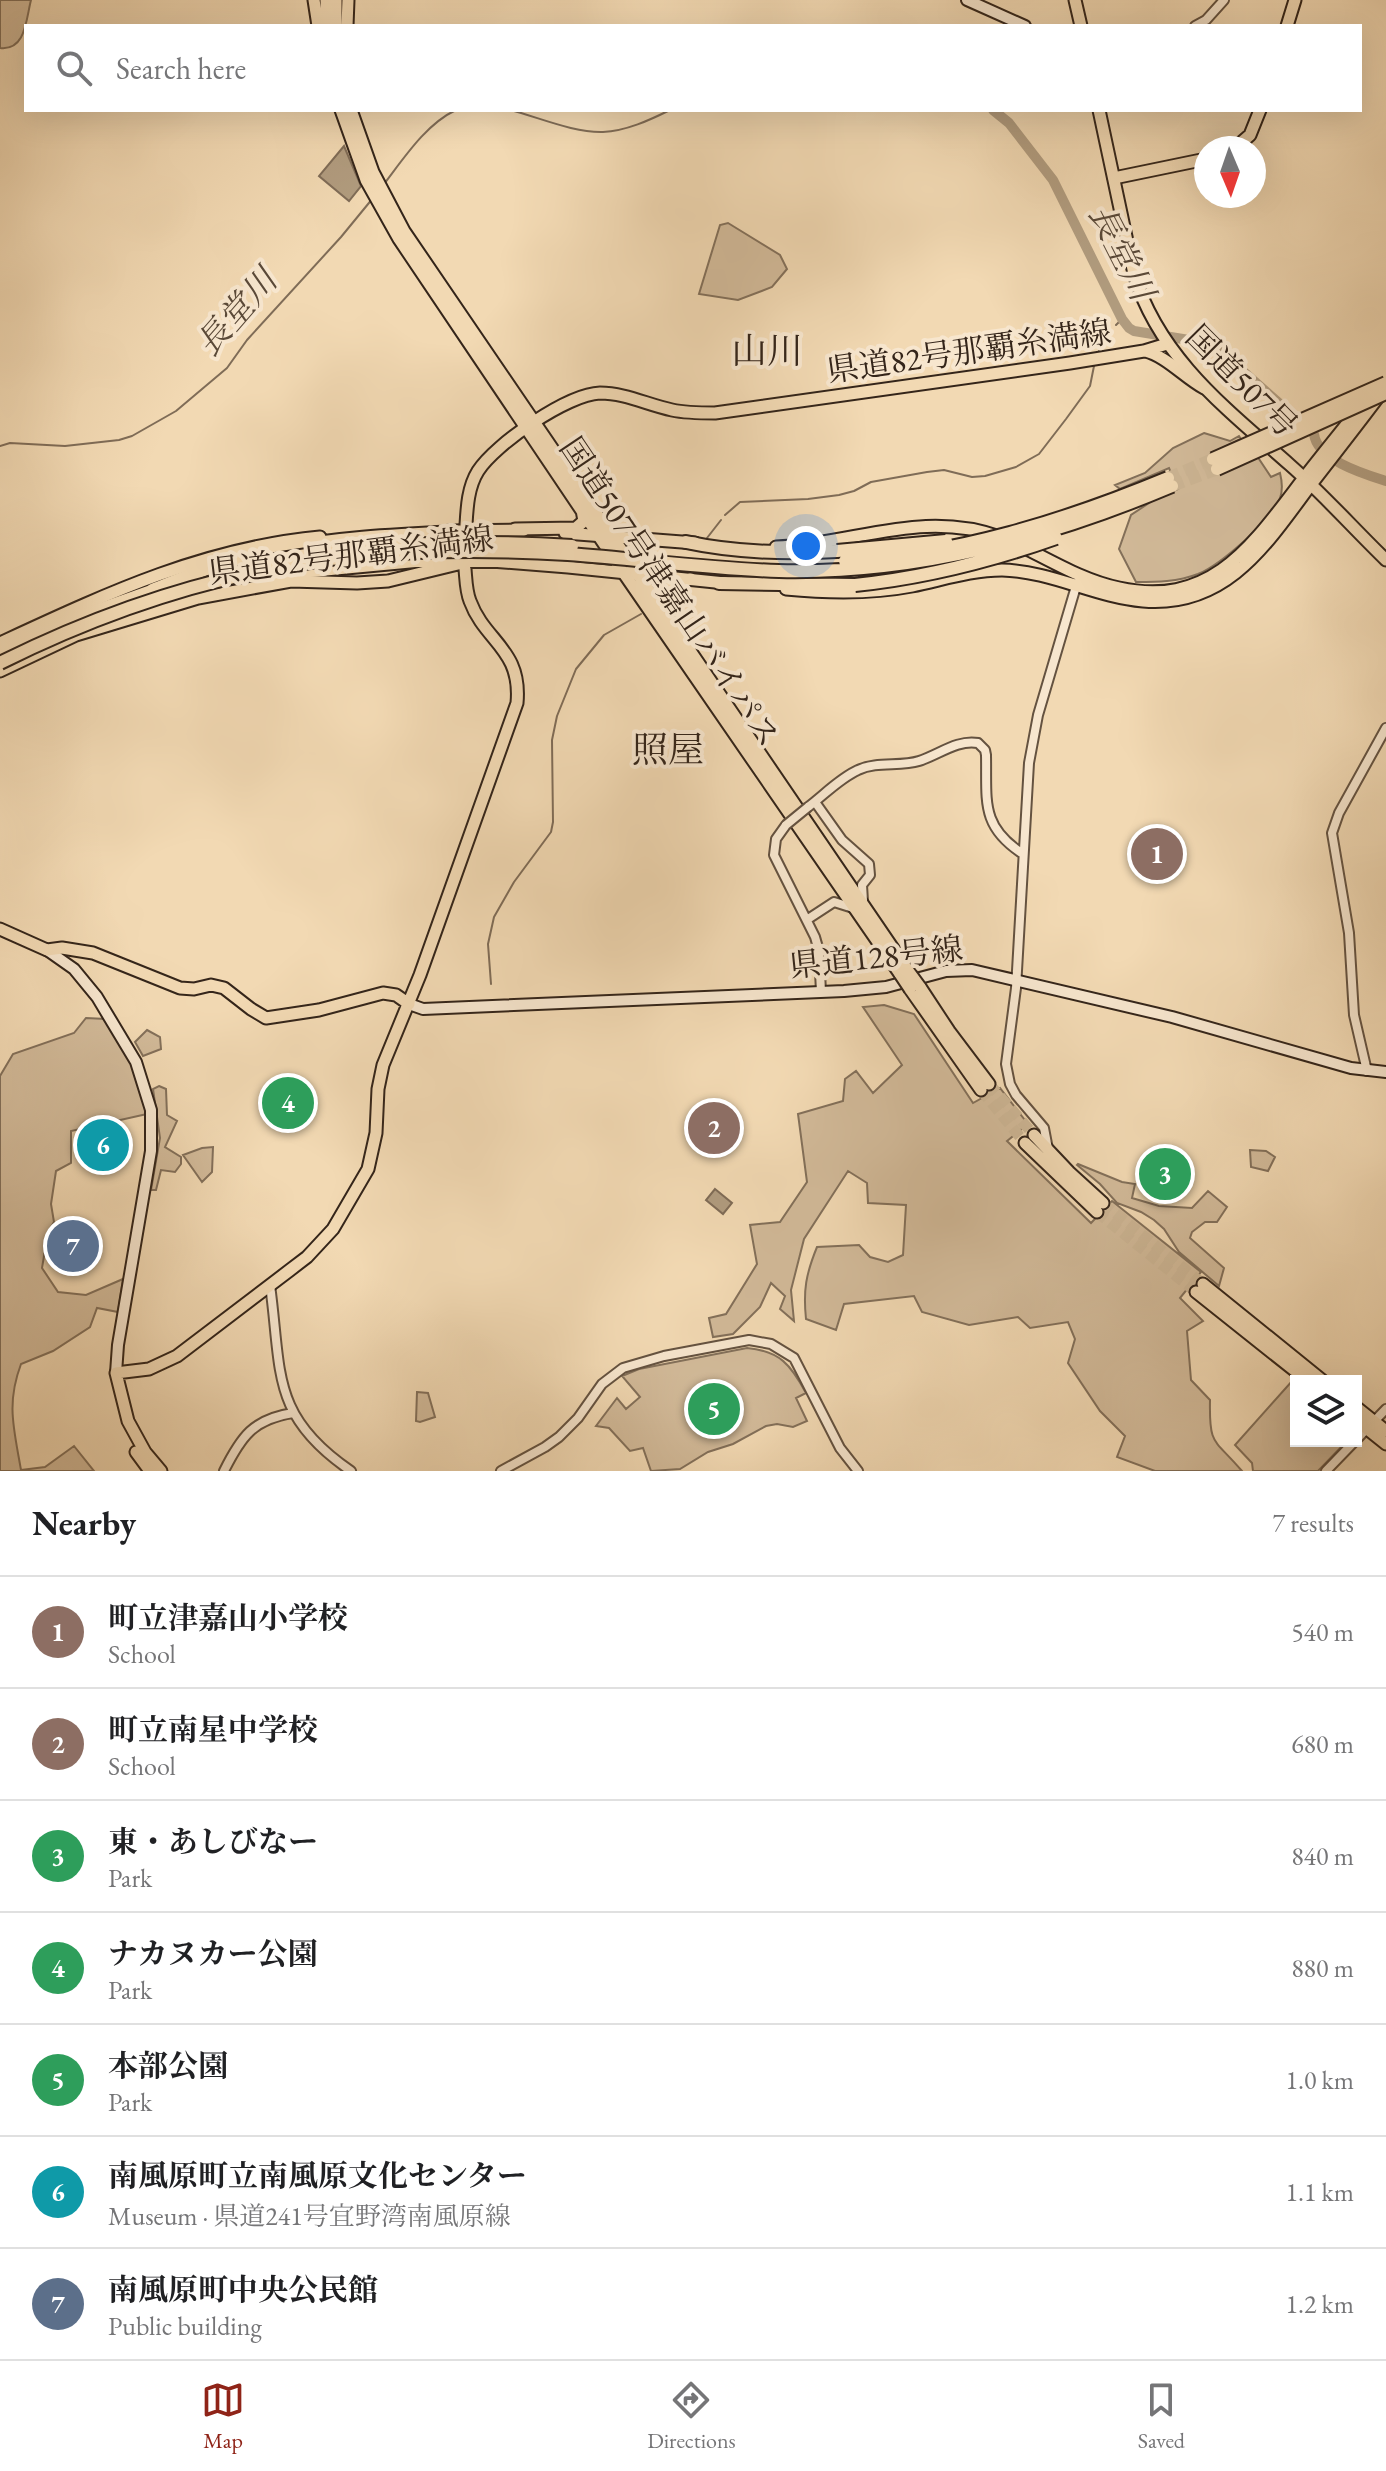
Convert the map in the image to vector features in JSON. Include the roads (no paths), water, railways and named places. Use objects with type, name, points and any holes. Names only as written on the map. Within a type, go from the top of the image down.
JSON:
[{"type":"highway","points":[[1215,464],[1386,388]]},
{"type":"highway","points":[[0,653],[65,622],[155,594],[288,566],[365,556],[477,551],[617,554],[780,571],[881,567],[996,547],[1047,532],[1170,482]]},
{"type":"highway","points":[[686,542],[719,549],[783,554],[900,547],[975,536],[1133,498]]},
{"type":"highway","points":[[719,583],[855,585],[902,579],[1000,556],[1068,533],[1133,498]]},
{"type":"highway","points":[[0,663],[204,569],[268,551],[309,544],[462,528]]},
{"type":"highway","points":[[155,594],[303,570],[415,561],[498,561]]},
{"type":"main road","points":[[314,0],[318,24]]},
{"type":"main road","points":[[326,0],[327,24]]},
{"type":"main road","points":[[336,0],[336,24]]},
{"type":"main road","points":[[347,24],[348,0]]},
{"type":"main road","points":[[967,0],[1021,24]]},
{"type":"main road","points":[[1075,0],[1081,24]]},
{"type":"main road","points":[[1288,24],[1295,0]]},
{"type":"main road","name":"国道507号津嘉山バイパス","points":[[342,112],[355,129],[416,257],[605,536],[623,572],[915,988],[949,1031],[985,1087]]},
{"type":"main road","name":"国道507号津嘉山バイパス","points":[[354,112],[355,129]]},
{"type":"main road","name":"国道507号","points":[[1099,112],[1134,274],[1154,324],[1166,344],[1205,388],[1308,482],[1386,560]]},
{"type":"main road","points":[[1249,136],[1259,112]]},
{"type":"main road","points":[[1114,178],[1194,161]]},
{"type":"main road","name":"県道82号那覇糸満線","points":[[462,528],[471,488],[479,470],[496,451],[530,425],[572,400],[599,393],[625,396],[672,410],[715,413],[1144,351],[1166,344]]},
{"type":"main road","points":[[1144,351],[1160,357],[1188,380],[1205,388]]},
{"type":"main road","name":"県道82号那覇糸満線","points":[[1336,445],[1386,374]]},
{"type":"main road","name":"県道82号那覇糸満線","points":[[0,671],[76,635],[198,598],[291,581],[388,581],[450,566],[498,561],[827,592],[912,586],[1003,570],[1151,592],[1181,587],[1229,567],[1252,545],[1386,388]]},
{"type":"main road","name":"国道507号津嘉山バイパス","points":[[530,425],[582,509],[637,574],[668,617],[837,875]]},
{"type":"main road","points":[[515,529],[576,528],[584,521],[582,509]]},
{"type":"main road","name":"県道82号那覇糸満線","points":[[0,643],[161,573],[218,554],[286,540],[380,531],[515,529],[738,547],[792,546],[917,526],[952,526],[971,528],[1010,541],[1078,580]]},
{"type":"main road","name":"県道82号那覇糸満線","points":[[116,1373],[149,1369],[177,1356],[307,1257],[333,1229],[368,1169],[376,1133],[381,1073],[409,1004],[517,703],[516,671],[474,608],[465,569]]},
{"type":"main road","points":[[668,617],[660,588],[668,583],[691,579]]},
{"type":"main road","points":[[0,929],[47,950],[74,969],[102,1004],[136,1062],[148,1096],[151,1151],[113,1385],[123,1427],[150,1471]]},
{"type":"main road","points":[[47,950],[62,948],[93,953],[180,988],[217,986],[230,991],[266,1018],[319,1010],[383,993],[396,995],[409,1004]]},
{"type":"main road","name":"県道128号線","points":[[409,1004],[423,1009],[821,992],[886,987],[946,971],[980,971],[1172,1017],[1367,1071],[1386,1072]]},
{"type":"main road","points":[[1030,1139],[1049,1151],[1100,1207],[1030,1139]]},
{"type":"main road","points":[[1301,1375],[1199,1288],[1315,1375]]},
{"type":"main road","points":[[116,1373],[128,1421],[145,1452],[161,1471]]},
{"type":"main road","points":[[1362,1414],[1386,1444]]},
{"type":"main road","points":[[1362,1422],[1386,1431]]},
{"type":"street","points":[[1199,24],[1224,0]]},
{"type":"street","points":[[1049,1151],[1044,1128],[1016,1095],[1007,1073],[1007,1056],[1016,981],[1029,763],[1034,733],[1078,580]]},
{"type":"street","points":[[1367,1071],[1354,1015],[1349,933],[1332,833],[1339,813],[1386,728]]},
{"type":"street","points":[[821,992],[819,951],[808,919],[774,855],[776,839],[786,825],[857,770],[915,762],[941,754],[959,744],[978,743],[986,755],[988,811],[993,826],[1007,843],[1023,854]]},
{"type":"street","points":[[808,919],[834,902],[859,907],[863,882],[870,875],[869,864],[847,846],[812,804]]},
{"type":"street","points":[[834,902],[837,875],[863,882]]},
{"type":"street","points":[[270,1285],[280,1375],[293,1413],[317,1445],[351,1471]]},
{"type":"street","points":[[501,1471],[559,1437],[578,1418],[602,1384],[623,1368],[664,1356],[749,1340],[771,1344],[794,1358],[840,1448],[858,1471]]},
{"type":"street","points":[[1362,1433],[1386,1409]]},
{"type":"street","points":[[224,1471],[251,1430],[270,1418],[293,1413]]},
{"type":"street","points":[[1326,1471],[1348,1447]]},
{"type":"waterway","name":"長堂川","points":[[384,184],[425,133],[452,112]]},
{"type":"waterway","name":"長堂川","points":[[517,112],[592,132],[629,127],[666,112]]},
{"type":"waterway","name":"長堂川","points":[[995,112],[1009,123],[1053,180],[1129,328],[1189,340],[1220,351],[1314,434],[1323,451],[1343,465],[1386,481]]},
{"type":"waterway","name":"長堂川","points":[[0,446],[10,443],[65,446],[119,440],[176,411],[227,368],[247,340],[373,198]]},
{"type":"waterway","points":[[1116,325],[1122,319]]},
{"type":"waterway","points":[[1099,351],[1111,333]]},
{"type":"waterway","points":[[725,515],[740,502],[839,495],[871,482],[927,472],[944,470],[972,477],[1016,467],[1039,454],[1090,386],[1094,366]]},
{"type":"waterway","points":[[707,538],[721,520]]},
{"type":"waterway","points":[[668,604],[688,592]]},
{"type":"waterway","points":[[491,984],[488,944],[494,917],[514,882],[551,832],[552,740],[557,716],[576,669],[604,635],[641,614]]},
{"type":"tunnel","points":[[1168,478],[1213,459]]},
{"type":"tunnel","points":[[1172,486],[1217,469]]},
{"type":"tunnel","points":[[989,1084],[1034,1135]]},
{"type":"tunnel","points":[[981,1090],[1025,1143]]},
{"type":"tunnel","points":[[1103,1203],[1203,1284]]},
{"type":"tunnel","points":[[1097,1212],[1196,1292]]},
{"type":"place","name":"町立津嘉山小学校","points":[[1157,854]]},
{"type":"place","name":"ナカヌカー公園","points":[[288,1103]]},
{"type":"place","name":"町立南星中学校","points":[[714,1128]]},
{"type":"place","name":"南風原町立南風原文化センター","points":[[103,1145]]},
{"type":"place","name":"東・あしびなー","points":[[1165,1174]]},
{"type":"place","name":"南風原町中央公民館","points":[[73,1246]]},
{"type":"place","name":"本部公園","points":[[714,1409]]},
{"type":"district","name":"山川","points":[[767,350]]},
{"type":"district","name":"照屋","points":[[668,749]]}]
